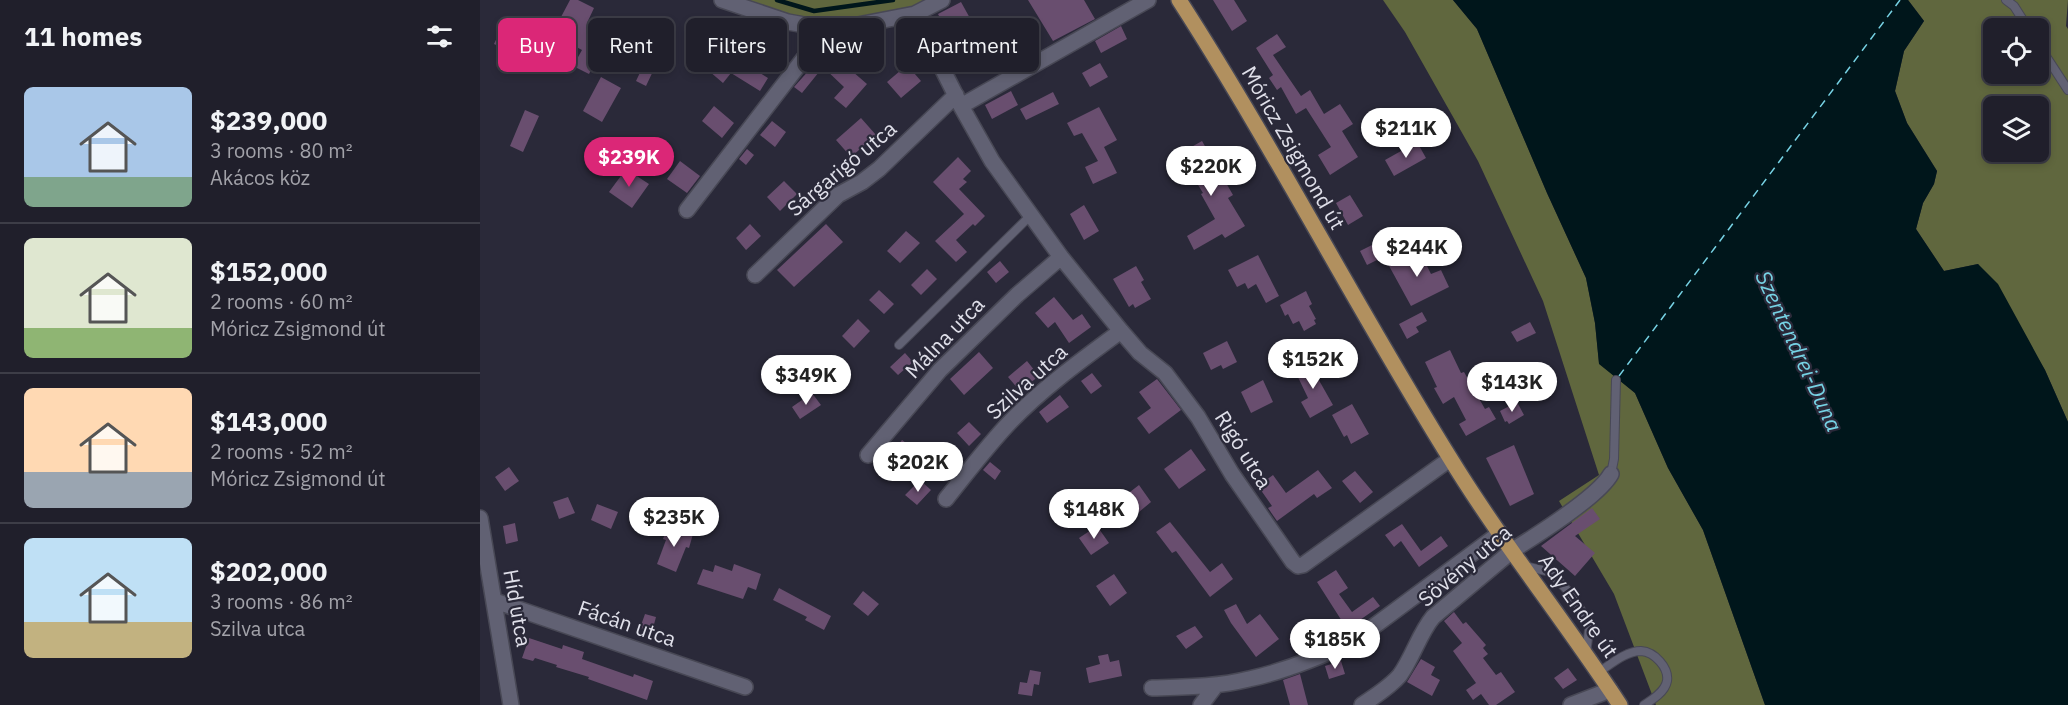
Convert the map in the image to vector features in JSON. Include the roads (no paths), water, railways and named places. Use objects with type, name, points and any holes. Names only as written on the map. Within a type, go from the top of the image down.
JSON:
[{"type":"main road","name":"Móricz Zsigmond út","points":[[1179,0],[1215,56],[1403,381],[1450,459],[1500,533]]},
{"type":"main road","name":"Ady Endre út","points":[[1500,533],[1620,705]]},
{"type":"street","points":[[722,0],[799,24]]},
{"type":"street","points":[[884,20],[915,14],[942,0]]},
{"type":"street","name":"Sárgarigó utca","points":[[755,275],[838,195],[862,182],[879,169],[958,101],[1148,0]]},
{"type":"street","name":"Rigó utca","points":[[915,14],[958,101],[992,161],[1061,257],[1121,331],[1140,352],[1165,373],[1198,417],[1232,474],[1293,562],[1298,566],[1304,565],[1450,459]]},
{"type":"street","points":[[687,210],[799,65]]},
{"type":"street","name":"Málna utca","points":[[868,455],[940,370],[1017,295],[1061,257]]},
{"type":"street","name":"Szilva utca","points":[[946,500],[992,441],[1012,420],[1054,382],[1121,331]]},
{"type":"street","name":"Sövény utca","points":[[1362,705],[1395,681],[1433,617],[1512,550],[1568,513],[1605,484],[1611,474]]},
{"type":"street","name":"Híd utca","points":[[480,518],[485,572],[495,601],[511,705]]},
{"type":"street","points":[[1152,688],[1216,685],[1248,680],[1310,661],[1354,641],[1500,533]]},
{"type":"street","name":"Fácán utca","points":[[495,601],[746,687]]},
{"type":"street","points":[[1201,705],[1216,685]]},
{"type":"street","points":[[1571,705],[1610,690]]},
{"type":"lane","points":[[2006,0],[2014,6],[2022,18]]},
{"type":"lane","points":[[2049,61],[2068,90]]},
{"type":"lane","points":[[899,345],[1031,215]]},
{"type":"lane","points":[[1611,474],[1614,459],[1616,380]]},
{"type":"lane","points":[[1524,566],[1550,572],[1568,591],[1590,623],[1586,654]]},
{"type":"lane","points":[[1599,672],[1629,653],[1643,651],[1653,655],[1664,667],[1667,681],[1662,691],[1644,705]]},
{"type":"water","name":"Szentendrei-Duna","points":[[1453,0],[1908,0],[1924,21],[1904,51],[1895,91],[1907,123],[1937,171],[1934,184],[1923,203],[1916,229],[1944,271],[1978,264],[1998,284],[2045,370],[2068,422],[2068,705],[1765,705],[1703,530],[1668,468],[1635,393],[1599,364],[1595,323],[1586,278],[1477,29]]},
{"type":"waterway","points":[[777,0],[814,11],[893,0]]}]
